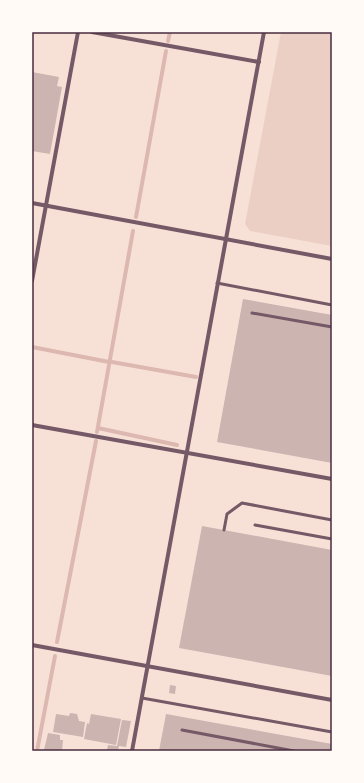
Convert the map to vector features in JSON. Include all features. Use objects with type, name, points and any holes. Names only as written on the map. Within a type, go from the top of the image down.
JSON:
[{"type":"street","points":[[32,281],[78,32]]},
{"type":"street","points":[[92,32],[258,62]]},
{"type":"street","points":[[132,751],[264,32]]},
{"type":"street","points":[[32,203],[332,259]]},
{"type":"street","points":[[32,425],[332,479]]},
{"type":"street","points":[[32,645],[332,700]]},
{"type":"lane","points":[[217,284],[332,305]]},
{"type":"lane","points":[[252,313],[332,327]]},
{"type":"lane","points":[[224,530],[227,514],[242,503],[332,520]]},
{"type":"lane","points":[[255,524],[332,539]]},
{"type":"lane","points":[[142,698],[332,732]]},
{"type":"lane","points":[[182,730],[294,751]]},
{"type":"shaded area","points":[[281,32],[332,32],[332,246],[250,231],[245,224]]},
{"type":"building","points":[[32,72],[59,77],[57,86],[62,87],[50,154],[32,151]]},
{"type":"building","points":[[243,299],[332,315],[332,463],[217,442]]},
{"type":"building","points":[[202,526],[332,550],[332,676],[179,648]]},
{"type":"building","points":[[170,685],[176,686],[175,694],[169,693]]},
{"type":"building","points":[[70,713],[77,714],[79,721],[85,722],[83,737],[53,732],[56,714],[69,716]]},
{"type":"building","points":[[91,714],[121,719],[116,745],[84,739],[87,723],[89,724]]},
{"type":"building","points":[[166,714],[332,744],[332,751],[159,751]]},
{"type":"building","points":[[122,720],[131,721],[126,747],[119,746],[118,751],[107,750],[108,745],[117,746]]},
{"type":"building","points":[[48,733],[60,735],[60,740],[63,740],[62,751],[44,750]]},
{"type":"waterway","points":[[168,41],[170,32]]},
{"type":"waterway","points":[[136,217],[166,51]]},
{"type":"waterway","points":[[97,432],[133,231]]},
{"type":"waterway","points":[[32,347],[109,362]]},
{"type":"waterway","points":[[112,362],[196,377]]},
{"type":"waterway","points":[[98,428],[177,445]]},
{"type":"waterway","points":[[57,642],[96,441]]},
{"type":"waterway","points":[[37,751],[55,656]]}]
